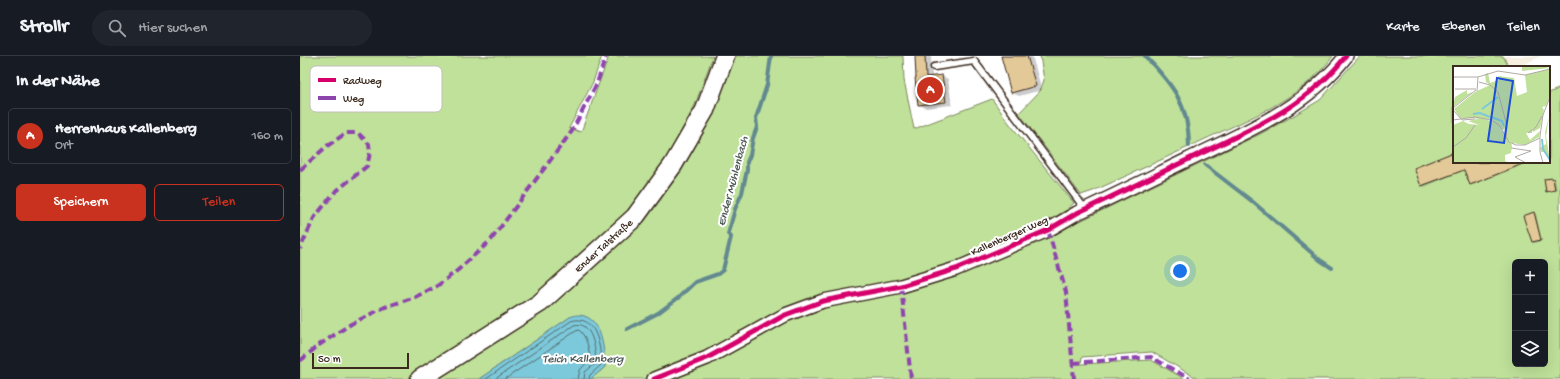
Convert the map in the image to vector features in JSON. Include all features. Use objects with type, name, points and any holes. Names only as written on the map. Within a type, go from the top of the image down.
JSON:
[{"type":"main road","name":"Ender Talstraße","points":[[420,379],[540,303],[635,217],[673,165],[704,110],[725,56]]},
{"type":"street","name":"Kallenberger Weg","points":[[654,379],[707,358],[785,315],[823,301],[901,286],[956,269],[1048,230],[1085,209],[1259,126],[1294,105],[1316,88],[1338,67],[1346,56]]},
{"type":"lane","points":[[934,67],[974,61],[1085,209]]},
{"type":"shaded area","points":[[1503,56],[1541,56],[1521,66],[1508,66]]},
{"type":"green space","points":[[300,56],[602,56],[593,82],[569,128],[581,132],[609,56],[713,56],[695,105],[666,160],[629,212],[534,297],[418,371],[409,379],[300,379]]},
{"type":"green space","points":[[734,56],[903,56],[904,80],[914,129],[992,99],[1009,123],[1074,203],[1068,208],[1080,221],[1260,134],[1293,116],[1320,100],[1360,56],[1503,56],[1508,66],[1453,66],[1453,163],[1550,163],[1550,93],[1560,88],[1560,379],[1198,379],[1152,352],[1082,357],[1081,364],[1151,360],[1185,379],[591,379],[605,367],[601,339],[594,323],[588,318],[581,316],[570,317],[479,379],[443,379],[441,376],[541,310],[644,222],[682,170],[714,114]]},
{"type":"green space","points":[[1040,56],[1333,56],[1306,84],[1290,96],[1255,116],[1134,173],[1081,195],[1019,113],[1040,91],[1044,80]]},
{"type":"water","name":"Teich Kallenberg","points":[[576,315],[585,316],[591,320],[600,333],[602,341],[605,367],[591,379],[479,379],[570,317]]},
{"type":"building","points":[[915,56],[925,56],[926,77],[942,75],[946,102],[918,105],[915,78]]},
{"type":"building","points":[[1001,56],[1027,56],[1036,86],[1011,93]]},
{"type":"building","points":[[1453,152],[1453,163],[1525,163],[1470,185],[1464,170],[1421,186],[1414,168]]},
{"type":"building","points":[[1553,178],[1555,190],[1546,192],[1544,179]]},
{"type":"building","points":[[1534,212],[1541,240],[1532,242],[1523,216]]},
{"type":"waterway","name":"Ender Mühlenbach","points":[[627,329],[658,313],[678,298],[695,282],[718,274],[723,270],[731,237],[728,234],[735,209],[742,193],[747,170],[747,162],[757,127],[756,118],[767,85],[771,56]]},
{"type":"waterway","points":[[1145,56],[1171,86],[1182,106],[1186,118],[1189,146]]},
{"type":"waterway","points":[[1205,165],[1253,202],[1320,260],[1332,268]]},
{"type":"marked path","points":[[300,361],[319,345],[351,324],[385,307],[415,297],[437,286],[458,270],[491,240],[572,131],[597,83],[606,56]]},
{"type":"marked path","points":[[300,170],[327,146],[346,133],[358,133],[369,144],[370,153],[367,166],[334,193],[314,218],[300,249]]},
{"type":"marked path","points":[[1048,230],[1066,292],[1074,379]]},
{"type":"marked path","points":[[901,286],[911,379]]},
{"type":"marked path","points":[[1073,363],[1151,357],[1190,379]]},
{"type":"cycle path","points":[[654,379],[707,358],[785,315],[823,301],[901,286],[956,269],[1048,230],[1077,213],[1231,139],[1273,117],[1312,90],[1330,74],[1346,56]]},
{"type":"place","name":"Herrenhaus Kallenberg","points":[[930,90]]}]
